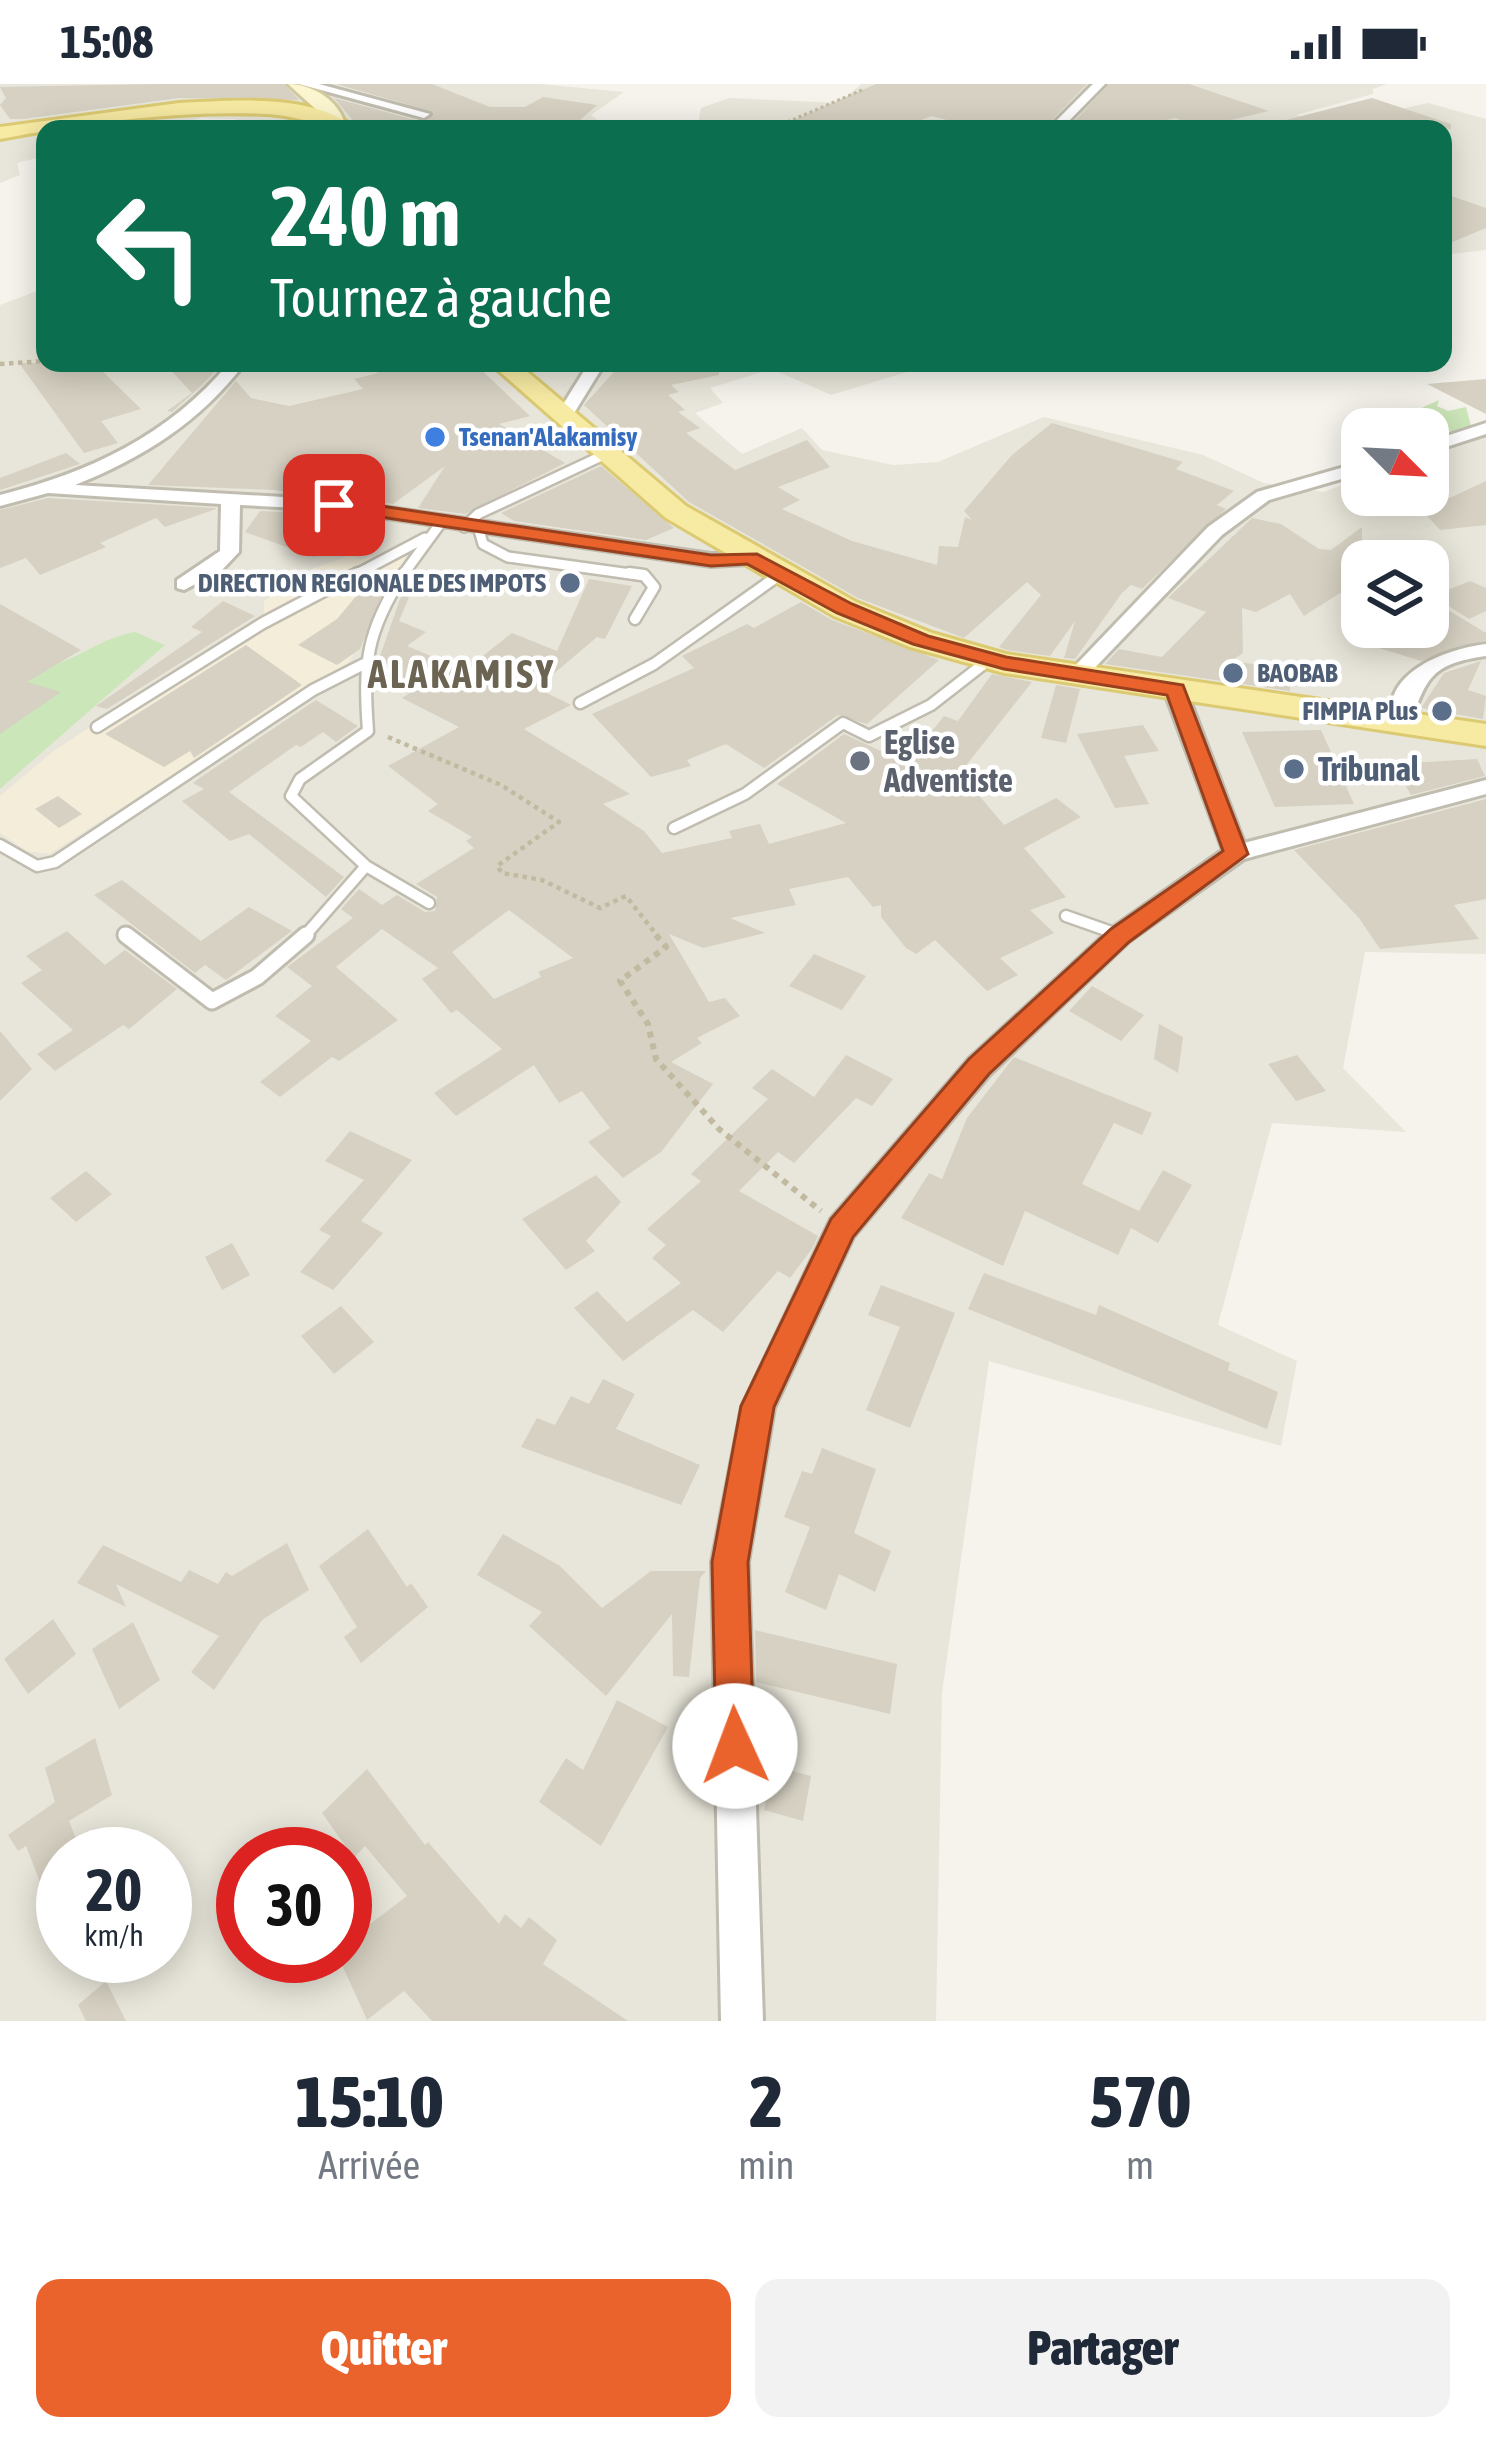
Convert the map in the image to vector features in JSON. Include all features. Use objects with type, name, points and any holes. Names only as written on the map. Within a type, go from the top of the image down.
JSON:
[{"type":"main road","points":[[73,120],[162,104],[295,110],[325,120]]},
{"type":"main road","points":[[0,133],[36,127]]},
{"type":"main road","points":[[513,372],[676,512],[844,609],[921,640],[989,659],[1078,674],[1486,735]]},
{"type":"street","points":[[301,84],[424,114]]},
{"type":"street","points":[[301,84],[338,120]]},
{"type":"street","points":[[1063,120],[1099,84]]},
{"type":"street","points":[[0,501],[109,469],[177,427],[214,395],[231,372]]},
{"type":"street","points":[[565,414],[591,372]]},
{"type":"street","points":[[1449,441],[1486,428]]},
{"type":"street","points":[[1078,674],[1215,531],[1263,496],[1341,473]]},
{"type":"street","points":[[52,488],[334,505],[435,530],[471,528],[711,560],[750,558]]},
{"type":"street","points":[[184,584],[228,558],[234,549],[230,496]]},
{"type":"street","points":[[1401,721],[1401,704],[1415,680],[1450,652],[1486,650]]},
{"type":"street","points":[[1175,690],[1236,854]]},
{"type":"street","points":[[742,2021],[730,1562],[758,1406],[842,1228],[979,1067],[1120,935],[1236,854],[1486,787]]},
{"type":"lane","points":[[608,453],[478,514],[471,528],[483,544],[508,557],[644,575],[653,586],[635,619]]},
{"type":"lane","points":[[429,904],[366,866],[291,796],[301,779],[368,731],[364,664],[383,609],[435,530]]},
{"type":"lane","points":[[97,727],[263,623],[435,530]]},
{"type":"lane","points":[[580,704],[654,664],[782,573]]},
{"type":"lane","points":[[674,827],[746,794],[843,724],[868,736],[931,705],[989,659]]},
{"type":"lane","points":[[0,845],[37,866],[55,862],[313,690],[364,664]]},
{"type":"lane","points":[[124,933],[212,1001],[246,988],[329,912],[366,866]]},
{"type":"lane","points":[[1066,916],[1120,935]]},
{"type":"path","points":[[792,120],[862,90]]},
{"type":"path","points":[[0,364],[36,362]]},
{"type":"path","points":[[368,731],[488,778],[559,822],[497,866],[502,873],[542,880],[600,908],[626,896],[666,947],[620,981],[648,1024],[656,1059],[719,1129],[842,1228]]},
{"type":"shaded area","points":[[0,84],[540,84],[624,92],[591,115],[597,120],[36,120],[36,158],[17,163],[20,175],[0,183]]},
{"type":"shaded area","points":[[861,84],[1387,84],[1373,89],[1373,94],[1296,115],[1310,120],[699,120],[701,108],[729,98],[840,103]]},
{"type":"shaded area","points":[[1428,103],[1486,119],[1486,250],[1452,254],[1452,120],[1375,115]]},
{"type":"shaded area","points":[[36,291],[36,372],[762,372],[710,388],[723,403],[695,413],[742,454],[802,428],[822,450],[893,465],[938,462],[1044,417],[1203,455],[1264,483],[1324,492],[1341,485],[1341,516],[1449,516],[1449,443],[1486,428],[1486,954],[1365,952],[1343,1068],[1406,1132],[1272,1123],[1218,1325],[1297,1361],[1281,1446],[989,1361],[942,1693],[936,2021],[0,2021],[0,305]]},
{"type":"shaded area","points":[[779,372],[907,372],[831,395]]},
{"type":"shaded area","points":[[393,550],[406,557],[349,662],[49,854],[27,851],[0,833],[0,796],[55,750],[264,615],[264,601],[301,573],[351,555],[361,560]]},
{"type":"green space","points":[[1466,407],[1471,426],[1449,432],[1449,411]]},
{"type":"green space","points":[[135,632],[165,645],[0,789],[0,633],[52,666]]},
{"type":"building","points":[[284,84],[299,100],[179,98],[23,119],[10,119],[0,105],[6,98],[0,87]]},
{"type":"building","points":[[336,84],[432,84],[490,107],[525,107],[543,97],[597,105],[580,120],[425,120],[434,112]]},
{"type":"building","points":[[876,84],[1087,84],[1052,120],[932,116],[921,120],[794,120]]},
{"type":"building","points":[[1109,84],[1189,84],[1269,111],[1231,120],[1075,120]]},
{"type":"building","points":[[334,98],[416,120],[352,120]]},
{"type":"building","points":[[1372,98],[1439,120],[1286,120]]},
{"type":"building","points":[[1452,196],[1486,208],[1486,228],[1452,242]]},
{"type":"building","points":[[19,363],[36,363],[36,372],[103,372],[141,409],[101,421],[118,443],[84,453]]},
{"type":"building","points":[[172,372],[214,372],[172,412],[167,411],[192,393]]},
{"type":"building","points":[[484,372],[530,416],[499,424],[565,463],[465,514],[418,508],[445,466],[393,504],[274,490],[148,485],[236,381],[251,398],[289,406],[363,389],[354,379],[378,373]]},
{"type":"building","points":[[614,372],[719,372],[671,385],[679,392],[668,395],[685,410],[678,412],[700,428],[686,433],[735,470],[807,440],[830,467],[778,487],[800,500],[782,509],[852,541],[937,565],[939,546],[958,547],[965,517],[972,520],[964,511],[1012,455],[1052,423],[1183,462],[1176,469],[1234,491],[1217,505],[1226,509],[1142,589],[1131,585],[1122,593],[1075,659],[1064,658],[1075,621],[1050,656],[999,647],[1041,595],[1027,582],[964,638],[858,598],[689,502],[584,405]]},
{"type":"building","points":[[1486,379],[1486,414],[1427,384]]},
{"type":"building","points":[[66,453],[80,464],[0,490],[0,478]]},
{"type":"building","points":[[601,466],[674,528],[646,540],[514,521],[501,513]]},
{"type":"building","points":[[1486,481],[1486,525],[1440,530],[1427,516],[1449,516],[1449,498]]},
{"type":"building","points":[[48,498],[216,509],[165,527],[156,518],[100,543],[106,547],[40,575],[26,558],[0,568],[0,510]]},
{"type":"building","points":[[260,511],[371,520],[314,557],[245,532]]},
{"type":"building","points":[[1252,518],[1281,524],[1319,549],[1331,550],[1341,543],[1341,592],[1304,616],[1290,594],[1256,612],[1242,608],[1243,653],[1231,661],[1292,669],[1290,691],[1105,664],[1119,649],[1162,657],[1206,612],[1168,598]]},
{"type":"building","points":[[1362,527],[1362,540],[1344,540]]},
{"type":"building","points":[[373,576],[387,582],[360,649],[337,665],[298,645],[337,619]]},
{"type":"building","points":[[589,579],[632,586],[605,639],[597,637],[537,688],[571,705],[524,729],[630,794],[603,804],[644,831],[662,853],[732,838],[729,831],[760,824],[769,844],[846,823],[777,784],[844,734],[907,763],[944,716],[958,721],[992,674],[1032,682],[960,773],[1004,825],[1056,798],[1081,817],[1024,848],[1066,897],[1030,910],[1054,933],[1000,958],[1018,975],[987,991],[935,940],[916,954],[906,948],[881,917],[881,905],[873,907],[848,877],[789,889],[796,905],[730,918],[765,933],[703,948],[669,934],[709,1002],[725,998],[740,1016],[697,1038],[702,1043],[671,1062],[713,1084],[661,1152],[623,1178],[588,1142],[610,1128],[582,1091],[559,1103],[534,1065],[456,1116],[434,1093],[502,1049],[457,1010],[451,1013],[422,979],[438,968],[382,929],[336,967],[398,1020],[339,1061],[332,1057],[280,1097],[260,1082],[311,1041],[275,1016],[312,986],[287,967],[353,918],[341,909],[359,889],[382,905],[397,895],[425,912],[435,911],[437,897],[416,884],[474,848],[466,841],[472,837],[428,811],[438,804],[388,766],[459,727],[402,698],[411,692],[378,662],[405,589],[411,592],[399,621],[426,632],[407,646],[465,670],[512,633],[557,651]],"holes":[[[509,910],[573,958],[538,972],[541,977],[494,999],[452,952]]]},
{"type":"building","points":[[1470,581],[1486,588],[1486,611],[1469,619],[1449,606],[1449,590]]},
{"type":"building","points":[[223,601],[255,616],[107,709],[96,706],[202,632],[191,627]]},
{"type":"building","points":[[801,602],[832,620],[939,660],[867,724],[838,715],[764,768],[726,744],[687,760],[691,766],[651,777],[592,714],[694,668],[682,656],[747,624],[754,628]]},
{"type":"building","points":[[0,604],[81,650],[27,682],[61,692],[0,734]]},
{"type":"building","points":[[1449,611],[1486,633],[1486,640],[1421,661],[1379,648],[1449,648]]},
{"type":"building","points":[[246,645],[302,685],[194,758],[190,751],[164,767],[105,734]]},
{"type":"building","points":[[1481,661],[1468,690],[1486,696],[1483,719],[1421,708],[1444,673]]},
{"type":"building","points":[[1056,685],[1080,689],[1066,743],[1041,738]]},
{"type":"building","points":[[316,700],[358,726],[336,742],[323,732],[301,747],[296,745],[229,792],[344,877],[326,897],[249,834],[230,841],[182,801],[204,789],[193,783]]},
{"type":"building","points":[[1143,725],[1159,751],[1124,756],[1149,804],[1115,808],[1077,734]]},
{"type":"building","points":[[1321,730],[1354,804],[1275,807],[1242,732]]},
{"type":"building","points":[[1477,759],[1485,776],[1411,795],[1393,764]]},
{"type":"building","points":[[58,796],[82,814],[59,828],[35,809]]},
{"type":"building","points":[[1486,799],[1486,899],[1454,905],[1479,939],[1380,949],[1359,918],[1294,850]]},
{"type":"building","points":[[122,880],[201,941],[249,907],[292,931],[226,980],[205,965],[195,973],[94,895]]},
{"type":"building","points":[[67,931],[105,965],[125,950],[177,989],[129,1029],[123,1025],[55,1071],[37,1054],[73,1030],[21,983],[42,970],[26,956]]},
{"type":"building","points":[[814,954],[866,976],[842,1010],[789,986]]},
{"type":"building","points":[[1092,986],[1144,1015],[1121,1041],[1069,1011]]},
{"type":"building","points":[[1159,1024],[1183,1037],[1178,1073],[1154,1059]]},
{"type":"building","points":[[0,1031],[32,1069],[0,1101]]},
{"type":"building","points":[[846,1055],[893,1079],[872,1106],[856,1098],[794,1163],[778,1152],[739,1191],[818,1236],[812,1249],[790,1278],[778,1271],[723,1332],[693,1310],[623,1361],[574,1308],[597,1291],[627,1322],[681,1283],[652,1258],[666,1245],[647,1229],[701,1181],[691,1174],[768,1099],[752,1088],[772,1069],[814,1097]]},
{"type":"building","points":[[1297,1055],[1326,1091],[1296,1101],[1268,1064]]},
{"type":"building","points":[[1014,1057],[1152,1113],[1142,1135],[1114,1123],[1082,1184],[1139,1211],[1163,1170],[1192,1185],[1158,1243],[1131,1228],[1118,1255],[1025,1211],[1003,1266],[901,1218],[929,1173],[942,1179],[967,1118]]},
{"type":"building","points":[[350,1131],[412,1160],[361,1221],[383,1233],[333,1290],[300,1272],[331,1236],[319,1230],[364,1180],[325,1161]]},
{"type":"building","points":[[86,1171],[112,1194],[76,1222],[50,1198]]},
{"type":"building","points":[[596,1175],[621,1202],[586,1241],[595,1251],[566,1270],[522,1219]]},
{"type":"building","points":[[232,1243],[250,1275],[222,1290],[205,1257]]},
{"type":"building","points":[[984,1273],[1096,1315],[1099,1305],[1230,1363],[1228,1370],[1278,1392],[1267,1429],[968,1309]]},
{"type":"building","points":[[881,1285],[955,1313],[910,1428],[866,1410],[900,1327],[868,1315]]},
{"type":"building","points":[[341,1306],[374,1342],[334,1374],[301,1336]]},
{"type":"building","points":[[603,1379],[635,1394],[616,1429],[700,1465],[681,1505],[521,1447],[537,1418],[555,1425],[571,1396],[589,1404]]},
{"type":"building","points":[[822,1448],[876,1469],[854,1533],[891,1551],[875,1592],[839,1574],[826,1610],[785,1592],[810,1527],[784,1517],[802,1471],[812,1474]]},
{"type":"building","points":[[368,1529],[407,1587],[411,1583],[428,1607],[361,1663],[344,1637],[357,1627],[319,1566]]},
{"type":"building","points":[[503,1534],[560,1566],[602,1608],[651,1571],[706,1571],[700,1578],[689,1677],[673,1676],[672,1614],[606,1696],[529,1626],[542,1612],[477,1575]]},
{"type":"building","points":[[287,1543],[309,1590],[262,1620],[214,1690],[191,1672],[219,1636],[116,1584],[126,1607],[77,1583],[103,1545],[181,1582],[189,1570],[218,1584],[226,1572],[232,1576]]},
{"type":"building","points":[[53,1619],[76,1654],[28,1694],[4,1659]]},
{"type":"building","points":[[133,1622],[160,1680],[119,1709],[92,1649]]},
{"type":"building","points":[[755,1630],[897,1664],[890,1714],[756,1682]]},
{"type":"building","points":[[617,1700],[668,1727],[601,1846],[539,1802],[566,1758],[583,1770]]},
{"type":"building","points":[[95,1738],[112,1795],[69,1821],[71,1827],[36,1827],[36,1872],[26,1846],[18,1851],[8,1835],[55,1802],[45,1768]]},
{"type":"building","points":[[773,1766],[811,1776],[803,1821],[764,1810]]},
{"type":"building","points":[[367,1769],[425,1845],[428,1842],[499,1924],[505,1914],[521,1928],[529,1917],[557,1940],[543,1964],[628,2021],[432,2021],[404,1991],[367,2020],[350,1983],[372,1983],[372,1923],[407,1896],[372,1854],[372,1827],[332,1827],[322,1813]]},
{"type":"building","points":[[107,1983],[126,2021],[86,2021],[78,2005]]},
{"type":"place","name":"Tsenan'Alakamisy","points":[[435,437]]},
{"type":"place","name":"DIRECTION REGIONALE DES IMPOTS","points":[[570,583]]},
{"type":"place","name":"BAOBAB","points":[[1233,673]]},
{"type":"place","name":"FIMPIA Plus","points":[[1442,711]]},
{"type":"place","name":"Eglise Adventiste","points":[[860,761]]},
{"type":"place","name":"Tribunal","points":[[1294,769]]},
{"type":"district","name":"ALAKAMISY","points":[[462,674]]},
{"type":"route","points":[[334,505],[711,560],[750,558],[844,609],[921,640],[1004,663],[1175,690],[1236,854],[1120,935],[979,1067],[842,1228],[758,1406],[730,1562],[735,1746]]}]
